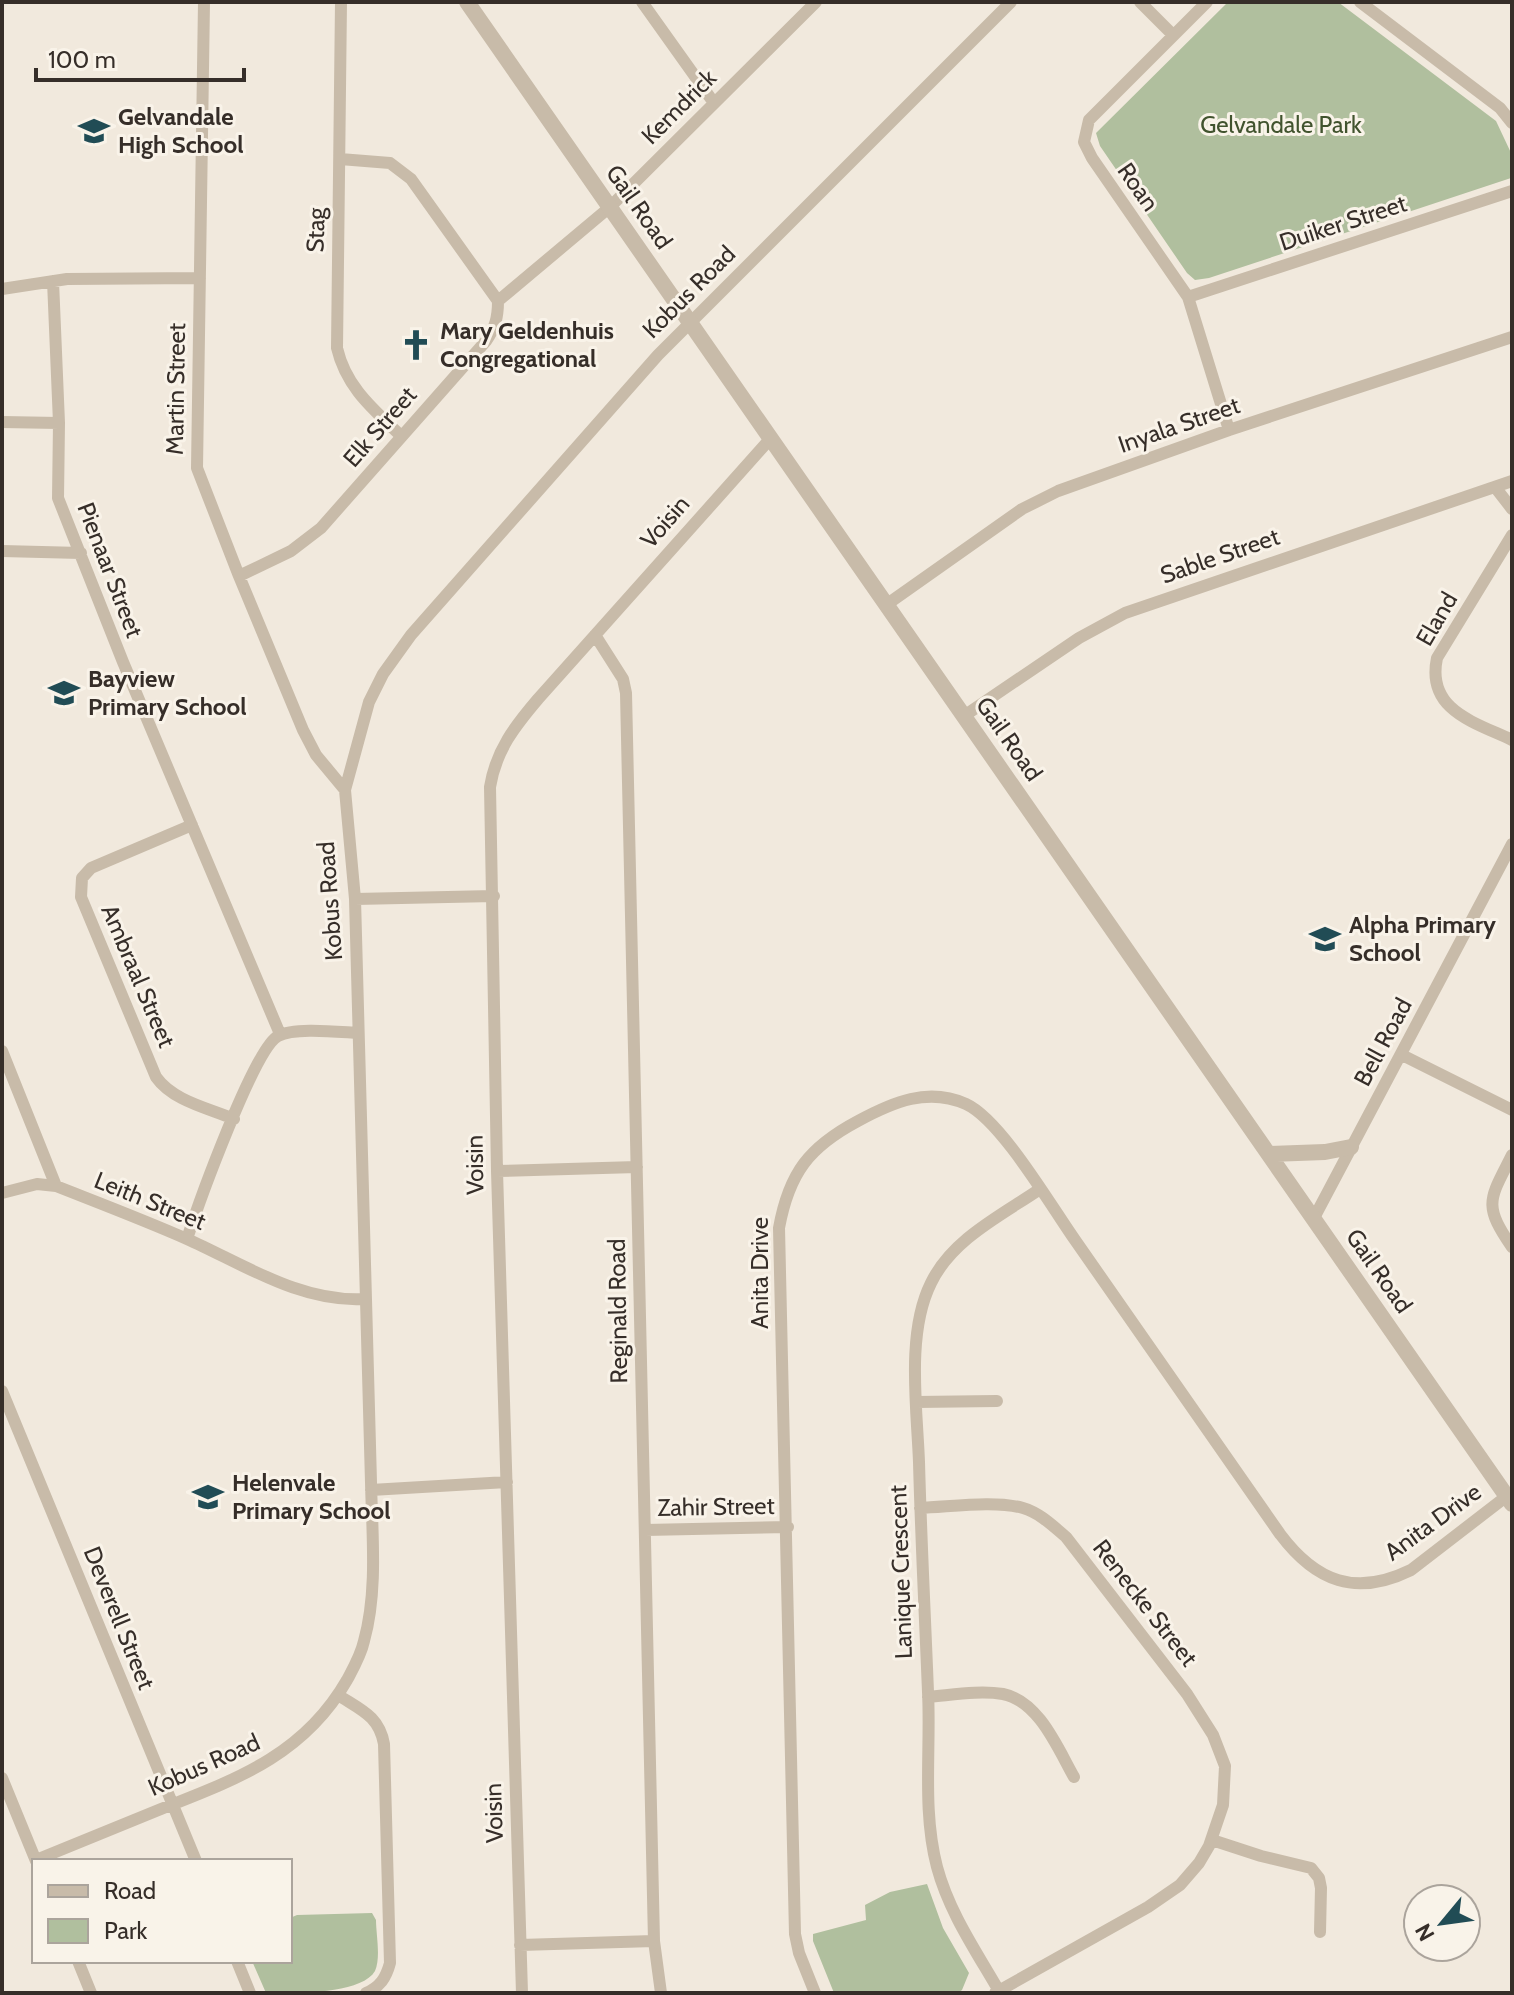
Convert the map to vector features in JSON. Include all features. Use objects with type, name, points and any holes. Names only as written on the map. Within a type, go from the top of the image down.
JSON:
[{"type":"street","name":"Martin Street","points":[[204,2],[197,468],[310,744],[345,790]]},
{"type":"street","name":"Stag","points":[[341,2],[337,348],[341,365],[357,393],[400,435]]},
{"type":"street","name":"Gail Road","points":[[467,2],[1509,1500]]},
{"type":"street","points":[[642,2],[714,103]]},
{"type":"street","name":"Kemdrick","points":[[498,301],[610,207],[816,2]]},
{"type":"street","name":"Kobus Road","points":[[41,1859],[258,1768],[278,1756],[301,1739],[338,1695],[359,1657],[368,1622],[372,1573],[371,1490],[355,899],[345,790],[369,702],[396,654],[443,596],[689,322],[1011,2]]},
{"type":"street","points":[[1140,2],[1173,35]]},
{"type":"street","name":"Roan","points":[[1207,2],[1089,120],[1084,142],[1188,297],[1229,430]]},
{"type":"street","points":[[1360,2],[1500,108],[1512,123]]},
{"type":"street","points":[[340,159],[390,163],[411,179],[498,301]]},
{"type":"street","name":"Duiker Street","points":[[1188,297],[1512,191]]},
{"type":"street","points":[[2,289],[53,281],[200,278]]},
{"type":"street","name":"Pienaar Street","points":[[53,281],[59,423],[58,498],[123,662],[280,1034]]},
{"type":"street","name":"Elk Street","points":[[239,576],[291,551],[340,507],[400,435],[486,341],[495,327],[498,301]]},
{"type":"street","name":"Inyala Street","points":[[886,605],[1038,500],[1082,481],[1512,337]]},
{"type":"street","points":[[2,422],[59,423]]},
{"type":"street","name":"Voisin","points":[[522,1993],[497,1171],[490,787],[500,750],[513,729],[771,438]]},
{"type":"street","name":"Sable Street","points":[[964,716],[1079,638],[1125,613],[1512,481]]},
{"type":"street","points":[[1495,487],[1512,509]]},
{"type":"street","name":"Eland","points":[[1512,535],[1437,658],[1434,674],[1438,692],[1447,704],[1465,717],[1512,740]]},
{"type":"street","points":[[2,551],[81,553]]},
{"type":"street","name":"Reginald Road","points":[[595,635],[623,679],[626,693],[654,1941],[661,1993]]},
{"type":"street","name":"Ambraal Street","points":[[192,825],[91,868],[82,878],[81,897],[162,1085],[177,1096],[234,1119]]},
{"type":"street","name":"Bell Road","points":[[1314,1218],[1512,844]]},
{"type":"street","points":[[355,899],[494,896]]},
{"type":"street","points":[[187,1239],[234,1119],[259,1060],[269,1045],[280,1034],[358,1033]]},
{"type":"street","name":"Leith Street","points":[[2,1051],[56,1186],[311,1293],[347,1300],[365,1299]]},
{"type":"street","points":[[1402,1055],[1512,1110]]},
{"type":"street","name":"Anita Drive","points":[[815,1993],[795,1934],[779,1228],[784,1201],[804,1161],[820,1144],[846,1127],[913,1097],[929,1095],[950,1098],[985,1115],[1295,1555],[1315,1571],[1354,1584],[1394,1579],[1509,1500]]},
{"type":"street","points":[[1270,1154],[1325,1152],[1351,1147]]},
{"type":"street","points":[[1512,1155],[1491,1196],[1496,1224],[1512,1247]]},
{"type":"street","points":[[497,1171],[637,1167]]},
{"type":"street","points":[[2,1193],[37,1184],[56,1186]]},
{"type":"street","name":"Lanique Crescent","points":[[997,1992],[955,1914],[937,1868],[930,1813],[915,1366],[921,1310],[931,1283],[954,1250],[1040,1189]]},
{"type":"street","name":"Deverell Street","points":[[2,1391],[195,1859]]},
{"type":"street","points":[[916,1402],[997,1401]]},
{"type":"street","points":[[371,1490],[507,1482]]},
{"type":"street","name":"Renecke Street","points":[[920,1508],[1024,1508],[1046,1519],[1066,1537],[1187,1694],[1213,1735],[1225,1766],[1223,1805],[1212,1840],[1199,1863],[1180,1885],[1148,1907],[997,1992]]},
{"type":"street","name":"Zahir Street","points":[[645,1530],[788,1527]]},
{"type":"street","points":[[928,1697],[982,1693],[1004,1694],[1018,1700],[1049,1733],[1074,1777]]},
{"type":"street","points":[[338,1695],[376,1721],[384,1744],[390,1963],[387,1975],[380,1984],[366,1993]]},
{"type":"street","points":[[2,1778],[35,1859]]},
{"type":"street","points":[[1212,1840],[1311,1868],[1319,1878],[1321,1888],[1320,1932]]},
{"type":"street","points":[[520,1945],[654,1941]]},
{"type":"street","points":[[79,1963],[91,1993]]},
{"type":"street","points":[[238,1963],[250,1993]]},
{"type":"green space","name":"Gelvandale Park","points":[[1228,2],[1338,2],[1496,121],[1512,155],[1511,178],[1195,280],[1187,273],[1100,146],[1096,133]]},
{"type":"green space","points":[[927,1884],[943,1928],[969,1973],[962,1990],[958,1993],[834,1993],[813,1934],[866,1920],[865,1905],[890,1892]]},
{"type":"green space","points":[[372,1913],[376,1920],[378,1946],[375,1971],[356,1985],[341,1989],[266,1993],[253,1963],[292,1963],[292,1917]]},
{"type":"place","name":"Gelvandale High School","points":[[94,131]]},
{"type":"place","name":"Mary Geldenhuis Congregational","points":[[416,345]]},
{"type":"place","name":"Bayview Primary School","points":[[64,693]]},
{"type":"place","name":"Alpha Primary School","points":[[1325,939]]},
{"type":"place","name":"Helenvale Primary School","points":[[208,1497]]}]
